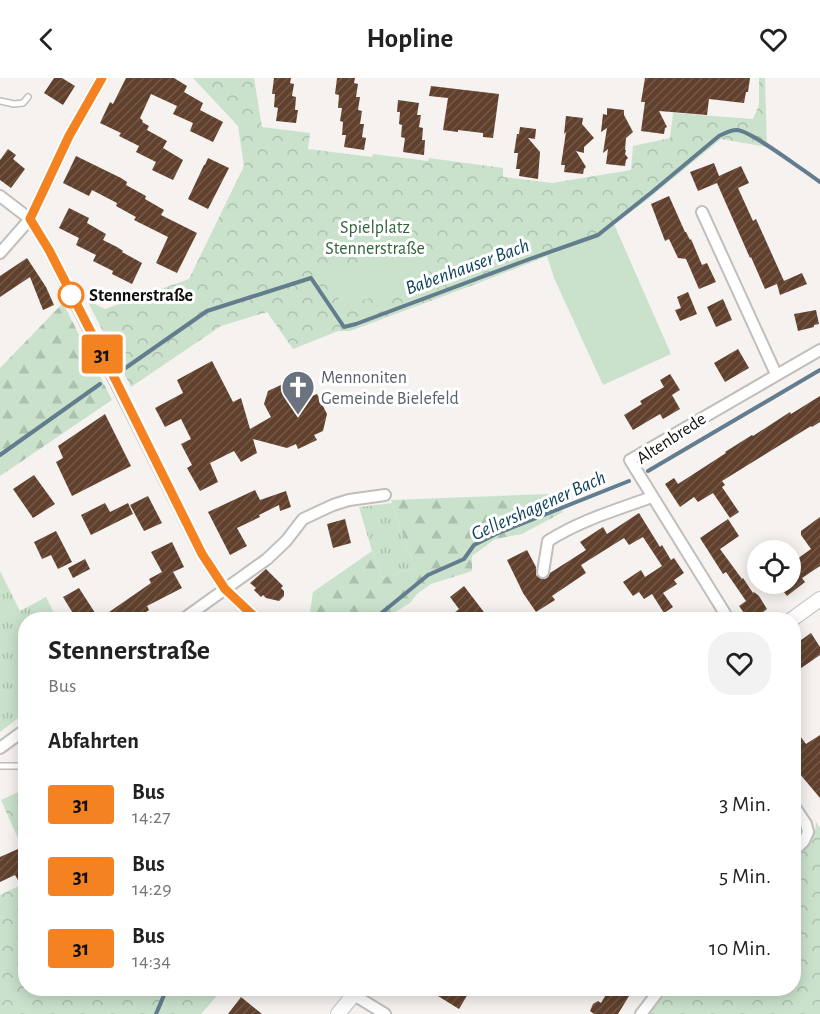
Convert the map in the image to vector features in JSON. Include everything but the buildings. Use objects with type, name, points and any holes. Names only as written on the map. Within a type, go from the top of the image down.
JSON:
[{"type":"street","points":[[0,253],[30,219],[69,136],[102,78]]},
{"type":"street","points":[[0,196],[30,219],[49,250],[202,554],[225,589],[249,612]]},
{"type":"street","points":[[702,212],[776,374]]},
{"type":"street","name":"Altenbrede","points":[[652,497],[630,460],[820,350]]},
{"type":"street","points":[[193,612],[267,559],[286,541],[303,519],[349,500],[385,495]]},
{"type":"street","points":[[543,572],[548,541],[588,519],[652,497],[724,612]]},
{"type":"street","points":[[801,613],[820,599]]},
{"type":"street","points":[[0,748],[18,735]]},
{"type":"street","points":[[801,816],[808,832],[801,844]]},
{"type":"street","points":[[338,1014],[354,996]]},
{"type":"street","points":[[362,996],[385,1014]]},
{"type":"street","points":[[641,1014],[655,996]]},
{"type":"lane","points":[[0,101],[23,103],[28,97]]},
{"type":"lane","points":[[0,766],[18,766]]},
{"type":"green space","name":"Spielplatz Stennerstraße","points":[[193,78],[254,78],[262,127],[310,133],[308,149],[372,157],[373,154],[428,161],[429,158],[503,168],[503,177],[552,183],[631,170],[633,146],[670,138],[673,113],[753,119],[759,105],[759,78],[765,78],[767,147],[721,139],[643,203],[598,236],[476,284],[350,331],[338,331],[293,349],[267,312],[221,326],[131,387],[87,300],[105,309],[189,279],[244,166],[238,126]]},
{"type":"green space","points":[[614,224],[671,354],[603,385],[554,278],[547,256],[598,236]]},
{"type":"green space","points":[[421,244],[431,279],[341,307],[330,272]]},
{"type":"green space","points":[[63,303],[112,400],[0,476],[0,368]]},
{"type":"green space","points":[[550,494],[563,512],[522,534],[495,539],[472,556],[472,571],[431,584],[417,594],[410,603],[395,612],[310,612],[313,592],[372,551],[382,578],[415,568],[391,500]]},
{"type":"green space","points":[[392,503],[415,568],[382,578],[359,507]]},
{"type":"green space","points":[[0,571],[20,611],[46,597],[54,612],[18,612],[18,718],[0,732]]},
{"type":"green space","points":[[18,792],[18,838],[1,800]]},
{"type":"green space","points":[[816,822],[820,828],[820,1014],[649,1014],[664,996],[801,996],[801,853],[810,844]]},
{"type":"green space","points":[[18,886],[18,996],[217,996],[201,1014],[0,1014],[0,895]]},
{"type":"waterway","name":"Babenhauser Bach","points":[[124,369],[207,311],[311,278],[344,327],[598,235],[719,136],[730,131],[737,130],[754,137],[820,182]]},
{"type":"waterway","name":"Gellershagener Bach","points":[[648,471],[820,370]]},
{"type":"waterway","name":"Babenhauser Bach","points":[[0,455],[100,384]]},
{"type":"waterway","name":"Gellershagener Bach","points":[[383,612],[428,575],[464,559],[474,545],[629,481]]},
{"type":"waterway","name":"Gellershagener Bach","points":[[156,1014],[164,996]]},
{"type":"bus line","name":"31","points":[[102,78],[69,136],[30,219],[49,250],[202,554],[225,589],[249,612]]},
{"type":"place","name":"Stennerstraße","points":[[71,295]]},
{"type":"place","name":"Mennoniten Gemeinde Bielefeld","points":[[298,416]]}]
